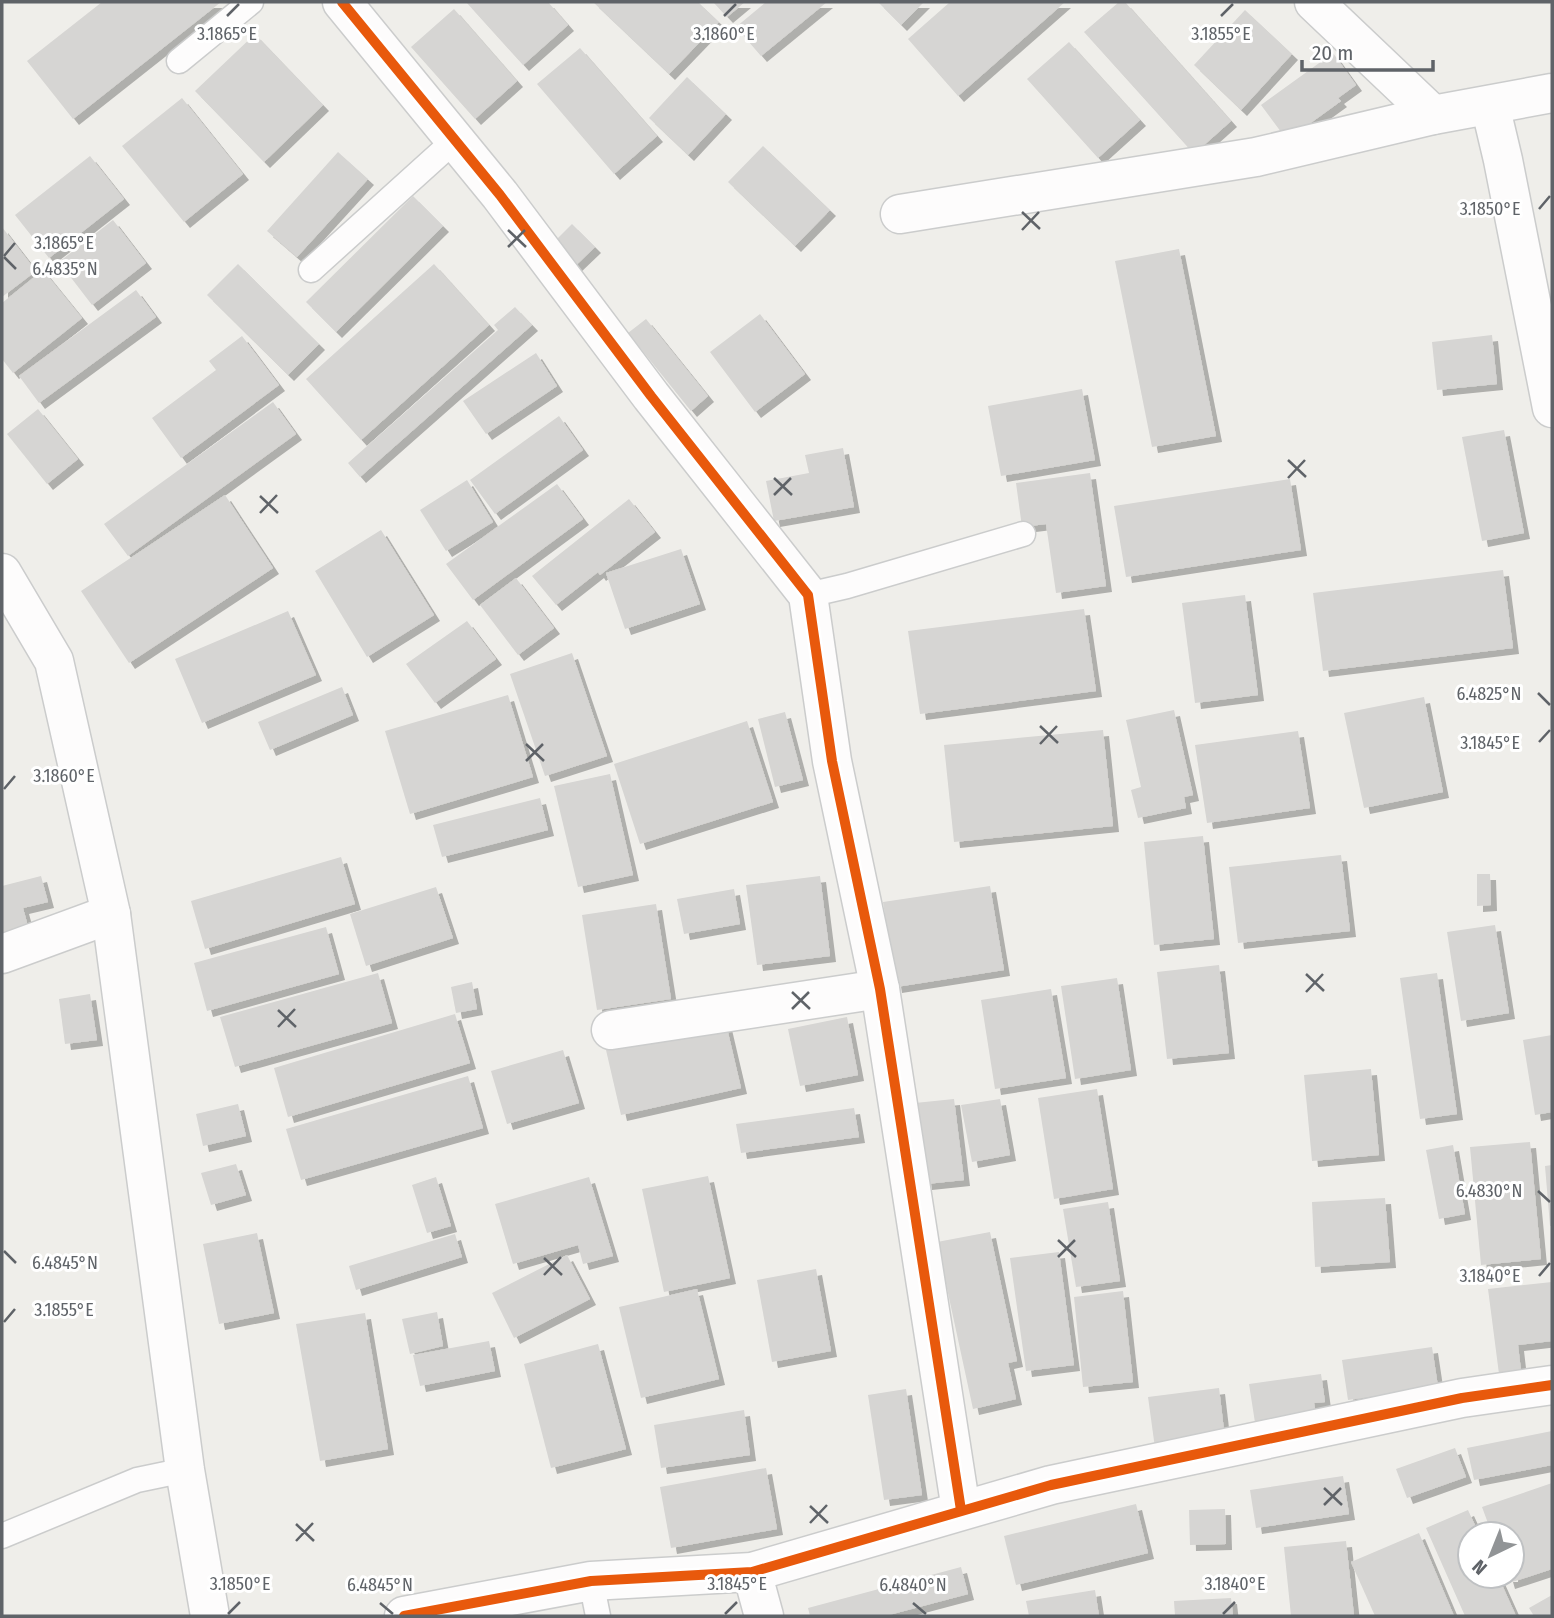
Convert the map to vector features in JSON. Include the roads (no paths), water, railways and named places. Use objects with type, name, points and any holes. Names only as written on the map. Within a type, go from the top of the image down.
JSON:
[{"type":"street","points":[[1314,2],[1433,115]]},
{"type":"street","points":[[356,7],[643,385],[808,595],[832,761],[880,989],[961,1510]]},
{"type":"street","points":[[900,214],[1256,157],[1433,115],[1552,93]]},
{"type":"street","points":[[1490,105],[1552,408]]},
{"type":"street","points":[[2,573],[54,661],[111,914],[185,1469],[210,1616]]},
{"type":"street","points":[[2,954],[111,914]]},
{"type":"street","points":[[611,1030],[880,989]]},
{"type":"street","points":[[404,1616],[595,1599],[752,1572],[1065,1482],[1462,1398],[1552,1385]]},
{"type":"street","points":[[752,1572],[764,1616]]},
{"type":"lane","points":[[179,61],[251,2]]},
{"type":"lane","points":[[310,270],[455,140]]},
{"type":"lane","points":[[808,595],[848,586],[1023,534]]},
{"type":"lane","points":[[2,1536],[137,1480],[185,1469]]}]
